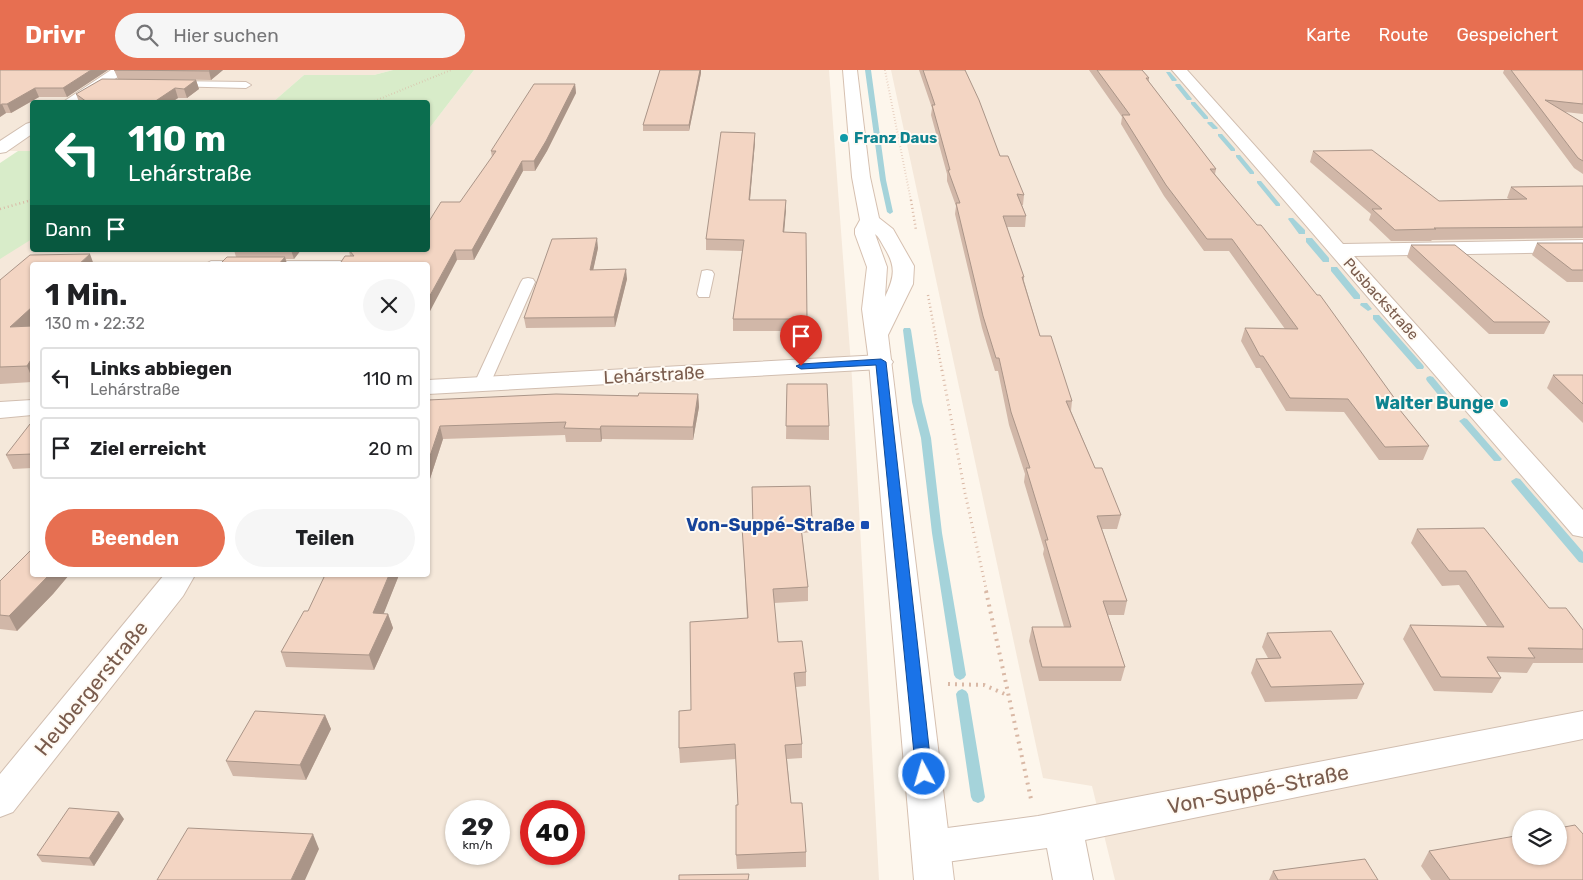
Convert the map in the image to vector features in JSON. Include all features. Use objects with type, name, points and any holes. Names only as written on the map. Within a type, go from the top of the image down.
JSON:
[{"type":"street","points":[[850,70],[861,177],[870,220],[886,234],[904,266],[902,284],[879,348],[933,864]]},
{"type":"street","name":"Pusbackstraße","points":[[1180,70],[1583,528]]},
{"type":"street","points":[[74,100],[100,84],[121,77]]},
{"type":"street","points":[[0,128],[30,128]]},
{"type":"street","points":[[0,148],[30,129]]},
{"type":"street","points":[[1337,250],[1583,246]]},
{"type":"street","name":"Lehárstraße","points":[[430,387],[482,384],[879,348]]},
{"type":"street","points":[[0,410],[30,408]]},
{"type":"street","name":"Heubergerstraße","points":[[0,801],[172,588],[179,577]]},
{"type":"street","name":"Von-Suppé-Straße","points":[[933,864],[1050,830],[1583,725]]},
{"type":"street","points":[[1050,830],[1073,880]]},
{"type":"lane","points":[[167,84],[246,85]]},
{"type":"lane","points":[[704,294],[707,274]]},
{"type":"lane","points":[[482,384],[528,282]]},
{"type":"path","points":[[377,100],[451,70]]},
{"type":"path","points":[[885,70],[917,233]]},
{"type":"path","points":[[0,210],[30,201]]},
{"type":"path","points":[[927,290],[964,493],[1008,695],[1050,830]]},
{"type":"path","points":[[914,683],[984,685],[1008,695]]},
{"type":"shaded area","points":[[0,70],[393,70],[374,75],[304,75],[275,100],[30,100],[30,151],[0,151]]},
{"type":"shaded area","points":[[474,70],[829,70],[852,378],[879,880],[0,880],[0,257],[30,239],[30,252],[430,252],[430,127]]},
{"type":"shaded area","points":[[891,70],[1583,70],[1583,880],[1115,880],[1092,786],[1043,778]]},
{"type":"green space","points":[[393,70],[474,70],[430,127],[430,100],[275,100],[304,75],[374,75]]},
{"type":"green space","points":[[18,151],[30,151],[30,240],[0,259],[0,163]]},
{"type":"building","points":[[0,70],[91,70],[63,88],[35,88],[7,104],[0,105]]},
{"type":"building","points":[[114,70],[210,70],[209,71]]},
{"type":"building","points":[[660,70],[700,70],[689,125],[643,125]]},
{"type":"building","points":[[923,70],[965,70],[979,100],[1000,156],[1008,156],[1024,195],[1017,194],[1026,216],[1003,216],[1024,277],[1022,277],[1040,336],[1051,336],[1072,401],[1066,401],[1095,468],[1102,468],[1121,515],[1097,516],[1127,601],[1103,601],[1125,667],[1042,667],[1032,627],[1071,627],[1045,540],[1048,540],[1026,468],[1030,468],[1011,412],[999,358],[996,358],[983,316],[956,203],[960,203],[948,170],[950,170],[932,105],[935,105]]},
{"type":"building","points":[[1097,70],[1142,70],[1149,78],[1146,78],[1216,169],[1210,169],[1257,225],[1261,225],[1317,295],[1320,295],[1395,399],[1391,399],[1429,446],[1385,447],[1348,399],[1290,398],[1263,356],[1260,356],[1245,328],[1298,329],[1232,239],[1207,239],[1166,185],[1122,115],[1130,115]]},
{"type":"building","points":[[1511,70],[1583,70],[1583,104],[1545,100],[1583,123],[1583,161],[1578,158]]},
{"type":"building","points":[[102,79],[196,80],[184,89],[175,88],[157,100],[84,100],[76,94]]},
{"type":"building","points":[[534,84],[575,84],[534,161],[522,161],[472,250],[455,250],[430,295],[430,262],[341,262],[345,256],[354,256],[351,252],[430,252],[430,220],[441,202],[460,202],[496,151],[491,151]]},
{"type":"building","points":[[721,132],[755,133],[749,200],[786,200],[783,232],[806,233],[807,319],[733,319],[744,240],[706,239]]},
{"type":"building","points":[[1372,150],[1439,201],[1527,199],[1511,187],[1583,186],[1583,227],[1395,230],[1372,209],[1382,209],[1313,151]]},
{"type":"building","points":[[597,238],[590,270],[626,269],[614,317],[524,318],[552,239]]},
{"type":"building","points":[[1537,243],[1583,243],[1583,270],[1572,270]]},
{"type":"building","points":[[1411,245],[1455,245],[1550,322],[1494,322]]},
{"type":"building","points":[[90,254],[81,262],[30,262],[30,309],[10,327],[30,326],[30,361],[27,366],[0,367],[0,280],[30,255]]},
{"type":"building","points":[[227,257],[285,257],[281,262],[222,262]]},
{"type":"building","points":[[1553,375],[1583,375],[1583,404]]},
{"type":"building","points":[[787,384],[827,384],[829,426],[786,426]]},
{"type":"building","points":[[639,393],[698,394],[693,427],[601,426],[600,429],[564,428],[566,422],[440,426],[430,456],[430,400],[556,394],[638,396]]},
{"type":"building","points":[[30,424],[30,454],[6,455]]},
{"type":"building","points":[[810,486],[812,518],[800,519],[808,587],[773,589],[778,642],[802,641],[806,672],[794,673],[802,744],[785,745],[791,803],[802,803],[806,852],[736,855],[736,805],[738,805],[735,744],[679,748],[679,711],[691,710],[690,622],[748,618],[742,527],[753,526],[752,487]]},
{"type":"building","points":[[1484,528],[1549,608],[1566,608],[1583,630],[1583,649],[1528,648],[1535,658],[1487,657],[1501,678],[1441,677],[1410,625],[1504,627],[1466,571],[1449,571],[1417,529]]},
{"type":"building","points":[[30,551],[30,577],[47,577],[9,616],[0,615],[0,581]]},
{"type":"building","points":[[324,577],[388,577],[373,613],[388,614],[369,655],[281,652],[304,611],[308,611]]},
{"type":"building","points":[[1331,631],[1364,684],[1271,687],[1256,659],[1281,658],[1267,633]]},
{"type":"building","points":[[255,711],[325,715],[300,765],[226,761]]},
{"type":"building","points":[[69,808],[119,812],[89,858],[37,855]]},
{"type":"building","points":[[1575,825],[1583,834],[1583,880],[1450,880],[1429,851],[1512,837],[1512,865],[1567,865],[1567,826]]},
{"type":"building","points":[[188,828],[313,834],[291,880],[157,880]]},
{"type":"building","points":[[1365,859],[1378,880],[1278,880],[1273,871]]},
{"type":"building","points":[[749,874],[748,880],[679,880],[679,875]]},
{"type":"waterway","points":[[868,70],[883,180],[890,212]]},
{"type":"waterway","points":[[1168,73],[1174,80]]},
{"type":"waterway","points":[[1178,85],[1189,99]]},
{"type":"waterway","points":[[1193,103],[1206,118]]},
{"type":"waterway","points":[[1210,123],[1215,128]]},
{"type":"waterway","points":[[1220,135],[1233,150]]},
{"type":"waterway","points":[[1238,156],[1252,173]]},
{"type":"waterway","points":[[1259,182],[1278,205]]},
{"type":"waterway","points":[[1291,219],[1302,232]]},
{"type":"waterway","points":[[1309,240],[1326,260]]},
{"type":"waterway","points":[[1334,269],[1357,297]]},
{"type":"waterway","points":[[1364,305],[1368,309]]},
{"type":"waterway","points":[[1376,317],[1420,367]]},
{"type":"waterway","points":[[907,330],[917,402],[926,438],[937,533],[960,675]]},
{"type":"waterway","points":[[1430,379],[1447,400]]},
{"type":"waterway","points":[[1464,421],[1497,459]]},
{"type":"waterway","points":[[1516,481],[1583,559]]},
{"type":"waterway","points":[[962,694],[978,797]]},
{"type":"place","name":"Franz Daus","points":[[844,138]]},
{"type":"place","name":"Walter Bunge","points":[[1504,403]]},
{"type":"place","name":"Von-Suppé-Straße","points":[[865,525]]},
{"type":"route","points":[[801,366],[881,362],[924,774]]}]
